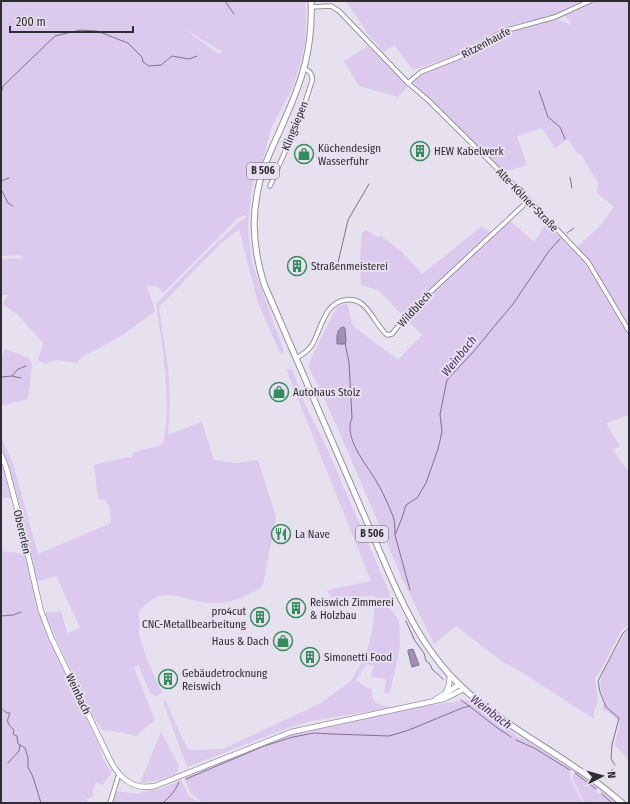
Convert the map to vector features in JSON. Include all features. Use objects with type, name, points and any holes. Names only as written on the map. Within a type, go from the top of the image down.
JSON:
[{"type":"main road","name":"B 506","points":[[311,1],[310,42],[305,69],[296,94],[265,165],[257,194],[254,219],[255,242],[261,273],[296,358],[402,602],[426,644],[450,675],[464,690],[497,716],[589,776],[622,803]]},
{"type":"main road","name":"Obererlen","points":[[1,454],[18,512],[41,611]]},
{"type":"main road","name":"Weinbach","points":[[41,611],[51,637],[111,762],[120,776],[129,783],[137,786],[155,786],[291,732],[396,710],[434,700]]},
{"type":"main road","points":[[446,694],[449,686],[450,675]]},
{"type":"main road","points":[[434,700],[459,685]]},
{"type":"main road","points":[[434,700],[450,697],[464,690]]},
{"type":"street","name":"Ritzenhaufe","points":[[408,83],[420,72],[459,57],[504,31],[555,17],[590,1]]},
{"type":"street","points":[[311,7],[334,8],[408,83]]},
{"type":"street","name":"Klingsiepen","points":[[270,186],[302,115],[313,76],[305,69]]},
{"type":"street","name":"Alte-Kölner-Straße","points":[[408,83],[428,100],[529,200],[588,262],[629,331]]},
{"type":"street","name":"Wildblech","points":[[296,358],[303,354],[312,344],[327,312],[336,302],[343,300],[350,299],[363,305],[387,335],[392,334],[409,312],[529,200]]},
{"type":"street","points":[[110,803],[120,776]]},
{"type":"shaded area","points":[[1,1],[305,1],[305,43],[299,68],[292,89],[272,126],[263,159],[252,186],[248,224],[252,263],[284,351],[281,355],[258,303],[239,229],[221,243],[159,307],[168,367],[170,402],[168,435],[202,422],[214,460],[237,463],[258,460],[276,517],[263,586],[241,598],[219,603],[202,602],[170,595],[159,596],[151,600],[139,610],[139,635],[147,659],[162,693],[156,696],[151,694],[138,665],[134,668],[155,720],[136,736],[102,730],[92,715],[44,613],[61,611],[67,633],[80,628],[56,576],[36,582],[26,531],[3,454],[1,438],[12,460],[38,554],[111,523],[109,506],[105,500],[98,499],[94,465],[128,457],[132,458],[133,452],[160,446],[164,441],[167,408],[164,358],[157,303],[199,260],[240,221],[247,217],[245,215],[239,217],[163,293],[157,286],[147,286],[155,311],[123,335],[82,357],[77,363],[56,360],[45,364],[38,360],[43,343],[17,314],[3,304],[8,295],[1,295],[1,259],[23,258],[20,255],[1,256]],"holes":[[[184,29],[222,51],[219,54]]]},
{"type":"shaded area","points":[[346,1],[629,1],[629,325],[590,261],[576,248],[599,227],[614,207],[597,193],[598,183],[582,156],[577,153],[568,139],[555,148],[542,128],[517,136],[527,165],[504,172],[414,84],[413,80],[422,74],[460,58],[504,33],[556,18],[573,26],[562,12],[555,16],[519,23],[503,29],[457,55],[412,69],[394,45],[384,52],[368,34]]},
{"type":"shaded area","points":[[368,46],[408,86],[398,97],[359,86],[344,61]]},
{"type":"shaded area","points":[[509,220],[534,242],[546,223],[585,263],[629,336],[629,415],[606,423],[620,446],[613,450],[629,472],[629,624],[621,631],[595,678],[598,701],[594,712],[594,719],[523,673],[500,660],[456,626],[434,644],[401,576],[332,415],[308,365],[336,308],[340,305],[347,304],[353,326],[398,360],[422,335],[406,319],[433,291]]},
{"type":"shaded area","points":[[481,227],[491,232],[417,301],[404,317],[378,290],[361,285],[360,261],[362,233],[366,230],[378,237],[381,236],[403,253],[422,274]]},
{"type":"shaded area","points":[[342,327],[345,328],[346,342],[345,344],[337,344],[338,332]]},
{"type":"shaded area","points":[[5,349],[29,358],[32,365],[28,399],[1,406],[1,360]]},
{"type":"shaded area","points":[[286,369],[292,369],[305,404],[325,444],[390,594],[387,605],[399,620],[400,646],[390,694],[384,693],[386,679],[371,677],[374,666],[367,664],[356,680],[367,688],[372,689],[373,698],[376,702],[390,708],[312,721],[290,727],[188,767],[163,702],[165,700],[188,750],[223,749],[321,703],[351,681],[366,655],[373,628],[375,596],[330,597],[327,590],[371,581]]},
{"type":"shaded area","points":[[1,462],[11,498],[1,498]]},
{"type":"shaded area","points":[[1,551],[25,554],[39,613],[67,678],[99,745],[105,763],[112,772],[102,785],[95,782],[92,797],[87,799],[87,803],[1,803]]},
{"type":"shaded area","points":[[629,630],[629,760],[615,745],[620,721],[602,708],[605,702],[601,691],[600,682],[605,668],[625,633]]},
{"type":"shaded area","points":[[413,649],[419,665],[412,667],[408,650]]},
{"type":"shaded area","points":[[468,700],[518,737],[527,740],[572,770],[570,772],[570,778],[583,803],[202,803],[191,793],[184,778],[291,733],[419,707]]},
{"type":"shaded area","points":[[161,732],[179,766],[177,773],[160,780],[140,783]]},
{"type":"shaded area","points":[[575,772],[598,788],[596,792],[600,794],[602,791],[617,803],[585,803],[572,778]]},
{"type":"shaded area","points":[[181,780],[189,796],[200,803],[111,803],[116,791],[138,794],[163,788]]},
{"type":"waterway","points":[[225,1],[234,14]]},
{"type":"waterway","points":[[1,94],[3,86],[55,36],[80,30],[97,31],[128,43],[142,57],[143,62],[149,66],[161,65],[172,56],[189,59],[197,56]]},
{"type":"waterway","name":"Weinbach","points":[[539,91],[548,117],[560,127],[565,139]]},
{"type":"waterway","name":"Weinbach","points":[[570,177],[572,188]]},
{"type":"waterway","points":[[1,181],[9,178]]},
{"type":"waterway","points":[[337,267],[348,220],[369,184]]},
{"type":"waterway","points":[[1,189],[8,203],[13,206]]},
{"type":"waterway","name":"Weinbach","points":[[567,233],[574,228]]},
{"type":"waterway","name":"Weinbach","points":[[410,590],[395,535],[406,505],[417,498],[426,483],[438,449],[442,432],[440,414],[447,380],[474,351],[513,304],[549,251],[560,239]]},
{"type":"waterway","points":[[345,343],[349,362],[352,418],[350,425],[353,442],[361,458],[378,483],[387,502],[394,518],[395,534]]},
{"type":"waterway","points":[[12,376],[18,369],[26,366]]},
{"type":"waterway","points":[[1,377],[12,376],[21,378]]},
{"type":"waterway","points":[[1,616],[13,615],[21,612]]},
{"type":"waterway","name":"Weinbach","points":[[406,621],[415,641],[424,653],[426,661],[443,679]]},
{"type":"waterway","points":[[615,765],[611,759],[612,745],[619,718],[606,707],[600,692],[598,681],[623,633],[629,628]]},
{"type":"waterway","name":"Weinbach","points":[[461,700],[511,737]]},
{"type":"waterway","points":[[186,779],[264,746],[293,737],[314,733],[389,736],[409,730],[470,706]]},
{"type":"waterway","points":[[1,708],[7,713],[10,713],[8,722],[14,730],[13,734],[17,736],[18,744],[25,748],[28,758],[28,767],[33,777],[41,803]]},
{"type":"waterway","name":"Weinbach","points":[[516,740],[534,748],[570,770]]},
{"type":"waterway","points":[[8,763],[19,751],[20,745]]},
{"type":"waterway","points":[[605,777],[613,769]]},
{"type":"waterway","name":"Weinbach","points":[[575,773],[596,789]]},
{"type":"waterway","points":[[163,803],[174,791],[179,782]]},
{"type":"waterway","name":"Weinbach","points":[[602,794],[612,803]]},
{"type":"place","name":"HEW Kabelwerk","points":[[420,151]]},
{"type":"place","name":"Küchendesign Wasserfuhr","points":[[304,154]]},
{"type":"place","name":"Straßenmeisterei","points":[[297,266]]},
{"type":"place","name":"Autohaus Stolz","points":[[279,392]]},
{"type":"place","name":"La Nave","points":[[281,534]]},
{"type":"place","name":"Reiswich Zimmerei & Holzbau","points":[[296,608]]},
{"type":"place","name":"pro4cut CNC-Metallbearbeitung","points":[[260,617]]},
{"type":"place","name":"Haus & Dach","points":[[283,641]]},
{"type":"place","name":"Simonetti Food","points":[[310,657]]},
{"type":"place","name":"Gebäudetrocknung Reiswich","points":[[168,679]]}]
